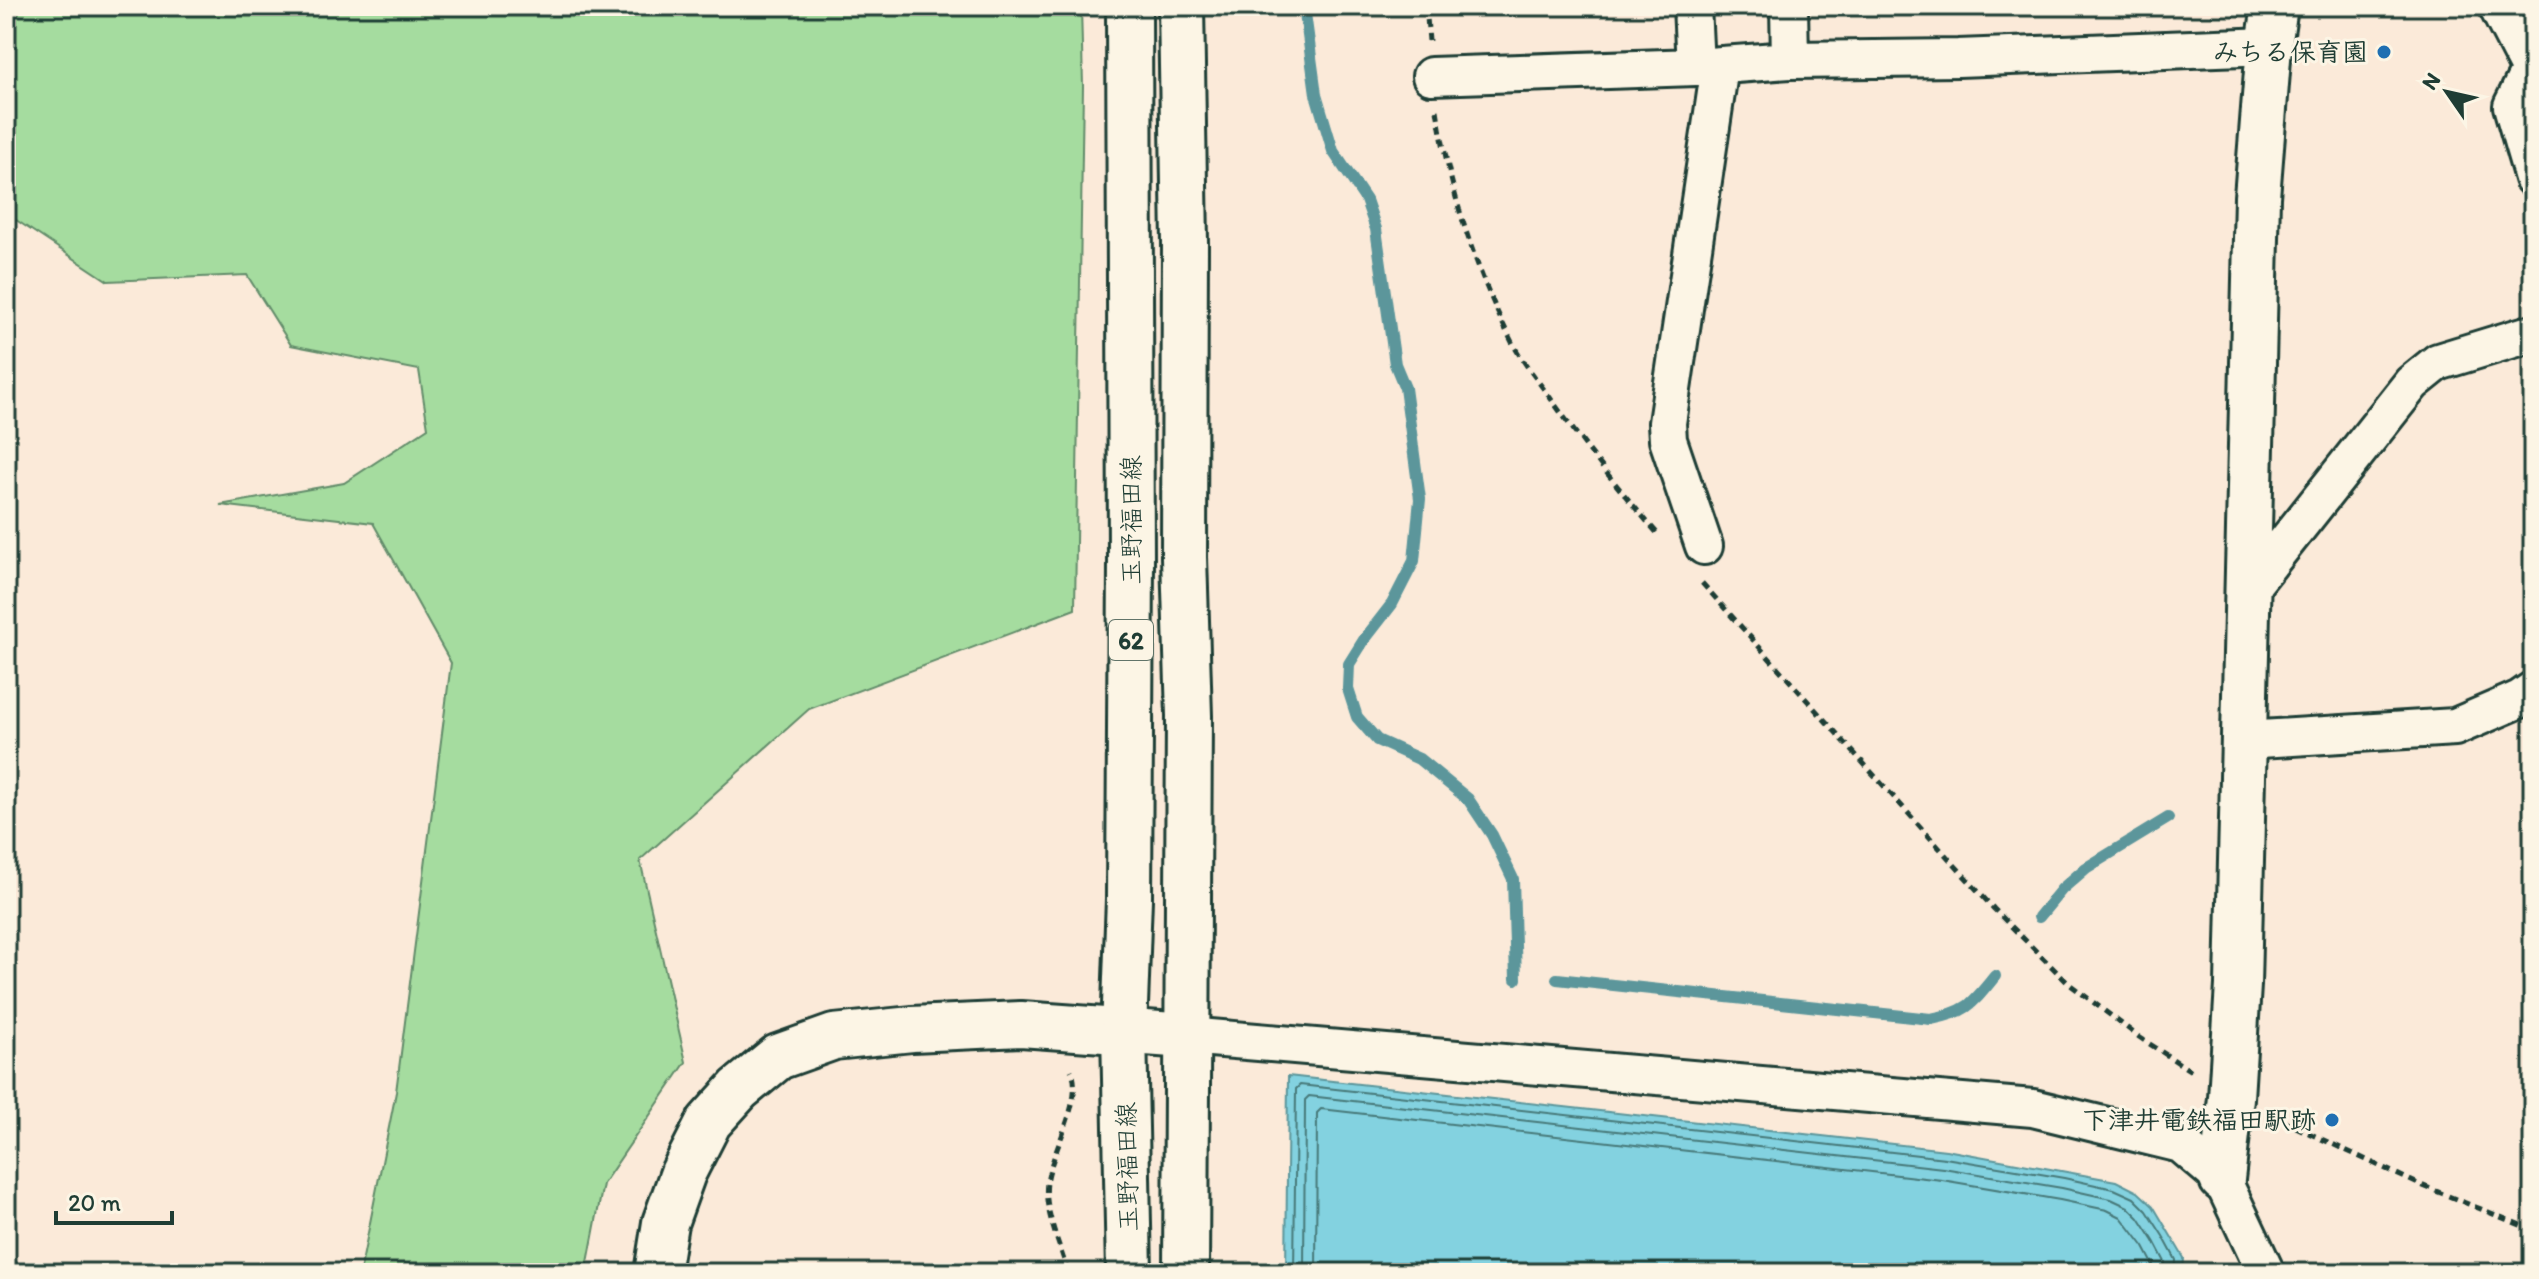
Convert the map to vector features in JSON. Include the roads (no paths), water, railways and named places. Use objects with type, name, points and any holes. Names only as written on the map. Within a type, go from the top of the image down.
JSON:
[{"type":"main road","name":"玉野福田線","points":[[1129,6],[1131,578],[1129,899],[1124,1031],[1129,1273]]},
{"type":"main road","name":"玉野福田線","points":[[1181,6],[1185,243],[1184,557],[1189,716],[1186,1273]]},
{"type":"main road","points":[[2222,1179],[2238,985],[2257,197],[2272,26]]},
{"type":"main road","points":[[657,1273],[665,1223],[683,1173],[709,1122],[739,1089],[778,1057],[834,1037],[912,1029],[1021,1024],[1187,1036]]},
{"type":"street","points":[[1692,6],[1708,66],[1667,423],[1668,440],[1702,564]]},
{"type":"street","points":[[1789,6],[1790,60]]},
{"type":"street","points":[[2497,6],[2530,70],[2512,106],[2533,178]]},
{"type":"street","points":[[1431,76],[1790,60],[1958,58],[2272,26]]},
{"type":"street","points":[[2249,589],[2412,383],[2438,362],[2533,333]]},
{"type":"street","points":[[2244,740],[2455,727],[2520,699],[2533,690]]},
{"type":"street","points":[[1187,1036],[2033,1108],[2181,1144],[2222,1179],[2266,1273]]},
{"type":"water","points":[[1288,1076],[1946,1150],[2116,1181],[2138,1192],[2153,1206],[2184,1258],[2183,1273],[1286,1273]]},
{"type":"waterway","points":[[1304,6],[1316,94],[1333,151],[1366,200],[1376,229],[1395,364],[1405,388],[1420,499],[1414,561],[1392,604],[1349,664],[1348,689],[1357,717],[1377,740],[1419,759],[1468,799],[1492,835],[1513,879],[1516,979]]},
{"type":"waterway","points":[[2039,917],[2062,889],[2086,868],[2168,818]]},
{"type":"waterway","points":[[1557,979],[1931,1019],[1961,1010],[1995,976]]},
{"type":"place","name":"みちる保育園","points":[[2384,52]]},
{"type":"place","name":"下津井電鉄福田駅跡","points":[[2332,1120]]}]
